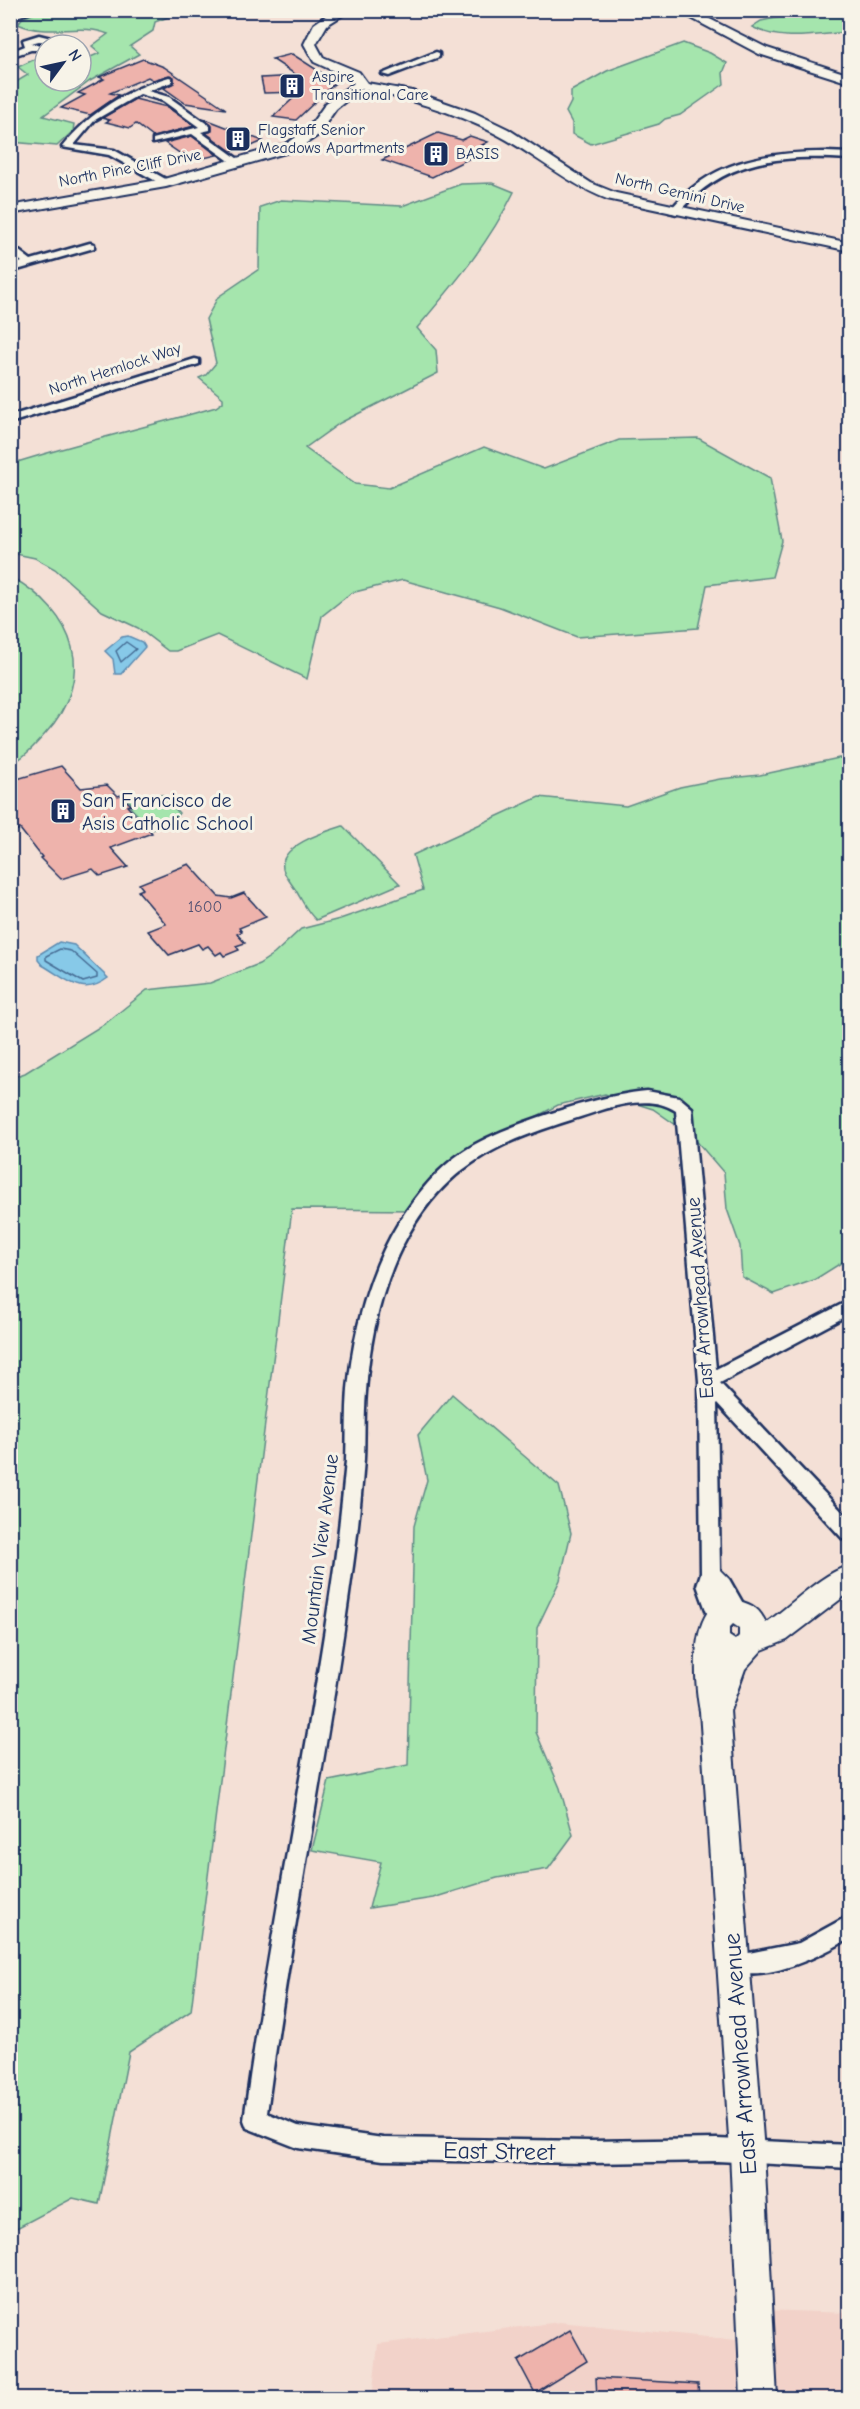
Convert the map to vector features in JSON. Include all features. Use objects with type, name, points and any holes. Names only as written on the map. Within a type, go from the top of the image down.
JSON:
[{"type":"street","points":[[10,15],[25,10]]},
{"type":"street","name":"North Gemini Drive","points":[[345,10],[322,23],[312,34],[310,44],[318,59],[359,82],[379,89],[407,94],[489,125],[599,191],[849,247]]},
{"type":"street","name":"North Gemini Drive","points":[[358,10],[325,28],[319,37],[320,46],[339,64],[389,77],[417,94],[459,106],[504,125],[606,188],[676,209],[849,242]]},
{"type":"street","points":[[682,10],[763,51],[849,79]]},
{"type":"street","points":[[30,47],[27,42],[33,40]]},
{"type":"street","points":[[10,55],[33,47]]},
{"type":"street","points":[[359,82],[389,77],[440,57]]},
{"type":"street","points":[[340,99],[379,89],[389,77]]},
{"type":"street","points":[[166,183],[111,152],[68,147],[92,118],[139,91],[169,80]]},
{"type":"street","name":"North Pine Cliff Drive","points":[[10,210],[166,183],[238,163],[304,140],[317,129],[327,111],[359,82]]},
{"type":"street","points":[[139,91],[166,99],[207,128],[156,141]]},
{"type":"street","points":[[193,131],[238,163]]},
{"type":"street","points":[[676,209],[712,176],[742,164],[790,155],[849,156]]},
{"type":"street","points":[[10,268],[90,246]]},
{"type":"street","points":[[10,247],[29,263]]},
{"type":"street","name":"North Hemlock Way","points":[[10,420],[195,362]]},
{"type":"street","name":"East Arrowhead Avenue","points":[[604,1104],[660,1095],[674,1099],[684,1108],[708,1381],[711,1574],[707,1585],[736,1630],[733,1663],[715,1711],[747,2152],[759,2398]]},
{"type":"street","name":"Mountain View Avenue","points":[[255,2121],[267,2019],[340,1598],[355,1458],[357,1387],[370,1317],[397,1240],[417,1210],[455,1166],[472,1153],[547,1121],[604,1104]]},
{"type":"street","points":[[849,1306],[708,1381],[849,1533]]},
{"type":"street","points":[[736,1630],[777,1631],[802,1610],[849,1577]]},
{"type":"street","points":[[742,1963],[771,1960],[812,1950],[849,1925]]},
{"type":"street","name":"East Street","points":[[255,2121],[298,2137],[383,2149],[747,2152],[849,2157]]},
{"type":"shaded area","points":[[763,2310],[849,2313],[849,2398],[767,2398]]},
{"type":"shaded area","points":[[560,2322],[736,2340],[739,2398],[372,2398],[378,2344]]},
{"type":"green space","points":[[41,10],[184,11],[155,22],[153,31],[130,46],[139,54],[93,79],[93,56],[100,53],[93,45],[108,34],[86,29],[41,30],[30,28],[18,24],[22,18]]},
{"type":"green space","points":[[792,11],[849,11],[849,32],[787,36],[763,32],[752,27],[761,21],[790,15]]},
{"type":"green space","points":[[683,43],[710,53],[727,63],[723,73],[724,84],[680,115],[665,119],[659,124],[591,144],[572,134],[572,123],[566,112],[571,102],[571,91],[607,71]]},
{"type":"green space","points":[[33,60],[33,93],[74,93],[43,116],[74,124],[73,131],[57,146],[11,142],[11,85],[28,75],[18,67]]},
{"type":"green space","points":[[492,183],[514,192],[482,247],[417,328],[436,350],[438,373],[340,423],[305,448],[355,484],[389,488],[484,447],[544,469],[619,440],[698,438],[770,478],[782,541],[772,577],[707,585],[698,628],[577,637],[500,607],[403,580],[351,593],[322,616],[307,679],[217,635],[176,651],[168,651],[138,628],[102,611],[55,569],[35,558],[11,553],[11,464],[216,407],[223,402],[223,398],[199,378],[206,375],[216,363],[206,319],[218,297],[259,269],[260,207],[281,200],[402,206],[461,184]]},
{"type":"green space","points":[[11,577],[33,591],[51,608],[64,627],[72,647],[74,668],[71,690],[61,712],[33,747],[11,764]]},
{"type":"green space","points":[[839,758],[849,759],[849,1258],[814,1280],[774,1294],[742,1277],[740,1246],[727,1209],[724,1173],[693,1137],[653,1109],[605,1094],[558,1105],[511,1130],[416,1210],[292,1209],[191,2011],[129,2052],[99,2204],[73,2198],[11,2231],[11,1078],[25,1073],[106,1023],[147,990],[210,983],[259,964],[274,954],[301,929],[340,919],[423,890],[413,855],[539,797],[626,806],[680,787],[720,779],[760,775]]},
{"type":"green space","points":[[131,794],[163,795],[179,813],[171,823],[152,830],[130,807],[133,805],[125,797]]},
{"type":"green space","points":[[343,826],[400,884],[316,920],[285,874],[283,860],[288,853],[305,840]]},
{"type":"green space","points":[[452,1394],[559,1486],[571,1533],[560,1580],[537,1628],[536,1732],[560,1788],[573,1835],[548,1869],[497,1878],[433,1898],[369,1908],[381,1862],[312,1850],[329,1781],[408,1765],[414,1526],[427,1480],[418,1435]]},
{"type":"water","points":[[128,636],[142,642],[145,647],[121,674],[115,674],[113,659],[105,651],[122,637]]},
{"type":"water","points":[[59,942],[74,945],[108,978],[99,984],[82,986],[67,981],[42,965],[38,960],[38,955]]},
{"type":"building","name":"Aspire Transitional Care","points":[[292,54],[336,82],[296,120],[273,117],[300,92],[264,93],[261,78],[298,76],[272,59]]},
{"type":"building","points":[[143,59],[164,67],[226,109],[185,103],[164,88],[174,83],[174,77],[170,75],[153,80],[148,77],[110,93],[119,95],[90,115],[61,108],[85,95],[78,93],[93,93],[93,85],[104,79],[99,77]]},
{"type":"building","points":[[135,99],[167,107],[194,126],[153,137],[136,124],[130,128],[106,122],[110,120],[102,118]]},
{"type":"building","points":[[203,118],[263,141],[245,149],[231,151],[206,133],[212,131],[212,126]]},
{"type":"building","name":"BASIS","points":[[438,133],[462,140],[470,136],[488,142],[482,145],[490,148],[432,177],[382,160]]},
{"type":"building","name":"Flagstaff Senior Meadows Apartments","points":[[192,136],[217,155],[191,161],[165,143]]},
{"type":"building","name":"San Francisco de Asis Catholic School","points":[[61,766],[81,788],[107,785],[118,796],[121,795],[131,805],[127,806],[152,833],[111,848],[128,867],[100,876],[93,869],[61,879],[40,858],[42,857],[20,829],[15,831],[10,826],[10,781]]},
{"type":"building","points":[[189,864],[218,896],[231,898],[244,893],[266,917],[239,928],[242,932],[237,934],[245,943],[236,946],[239,950],[224,956],[221,952],[216,955],[208,946],[202,949],[198,944],[169,955],[148,931],[166,924],[138,891],[143,889],[139,884]]},
{"type":"building","points":[[570,2330],[587,2361],[535,2393],[518,2361]]},
{"type":"building","points":[[596,2378],[698,2384],[699,2398],[597,2398]]},
{"type":"place","name":"Aspire Transitional Care","points":[[292,86]]},
{"type":"place","name":"Flagstaff Senior Meadows Apartments","points":[[238,139]]},
{"type":"place","name":"BASIS","points":[[436,154]]},
{"type":"place","name":"San Francisco de Asis Catholic School","points":[[63,811]]}]
